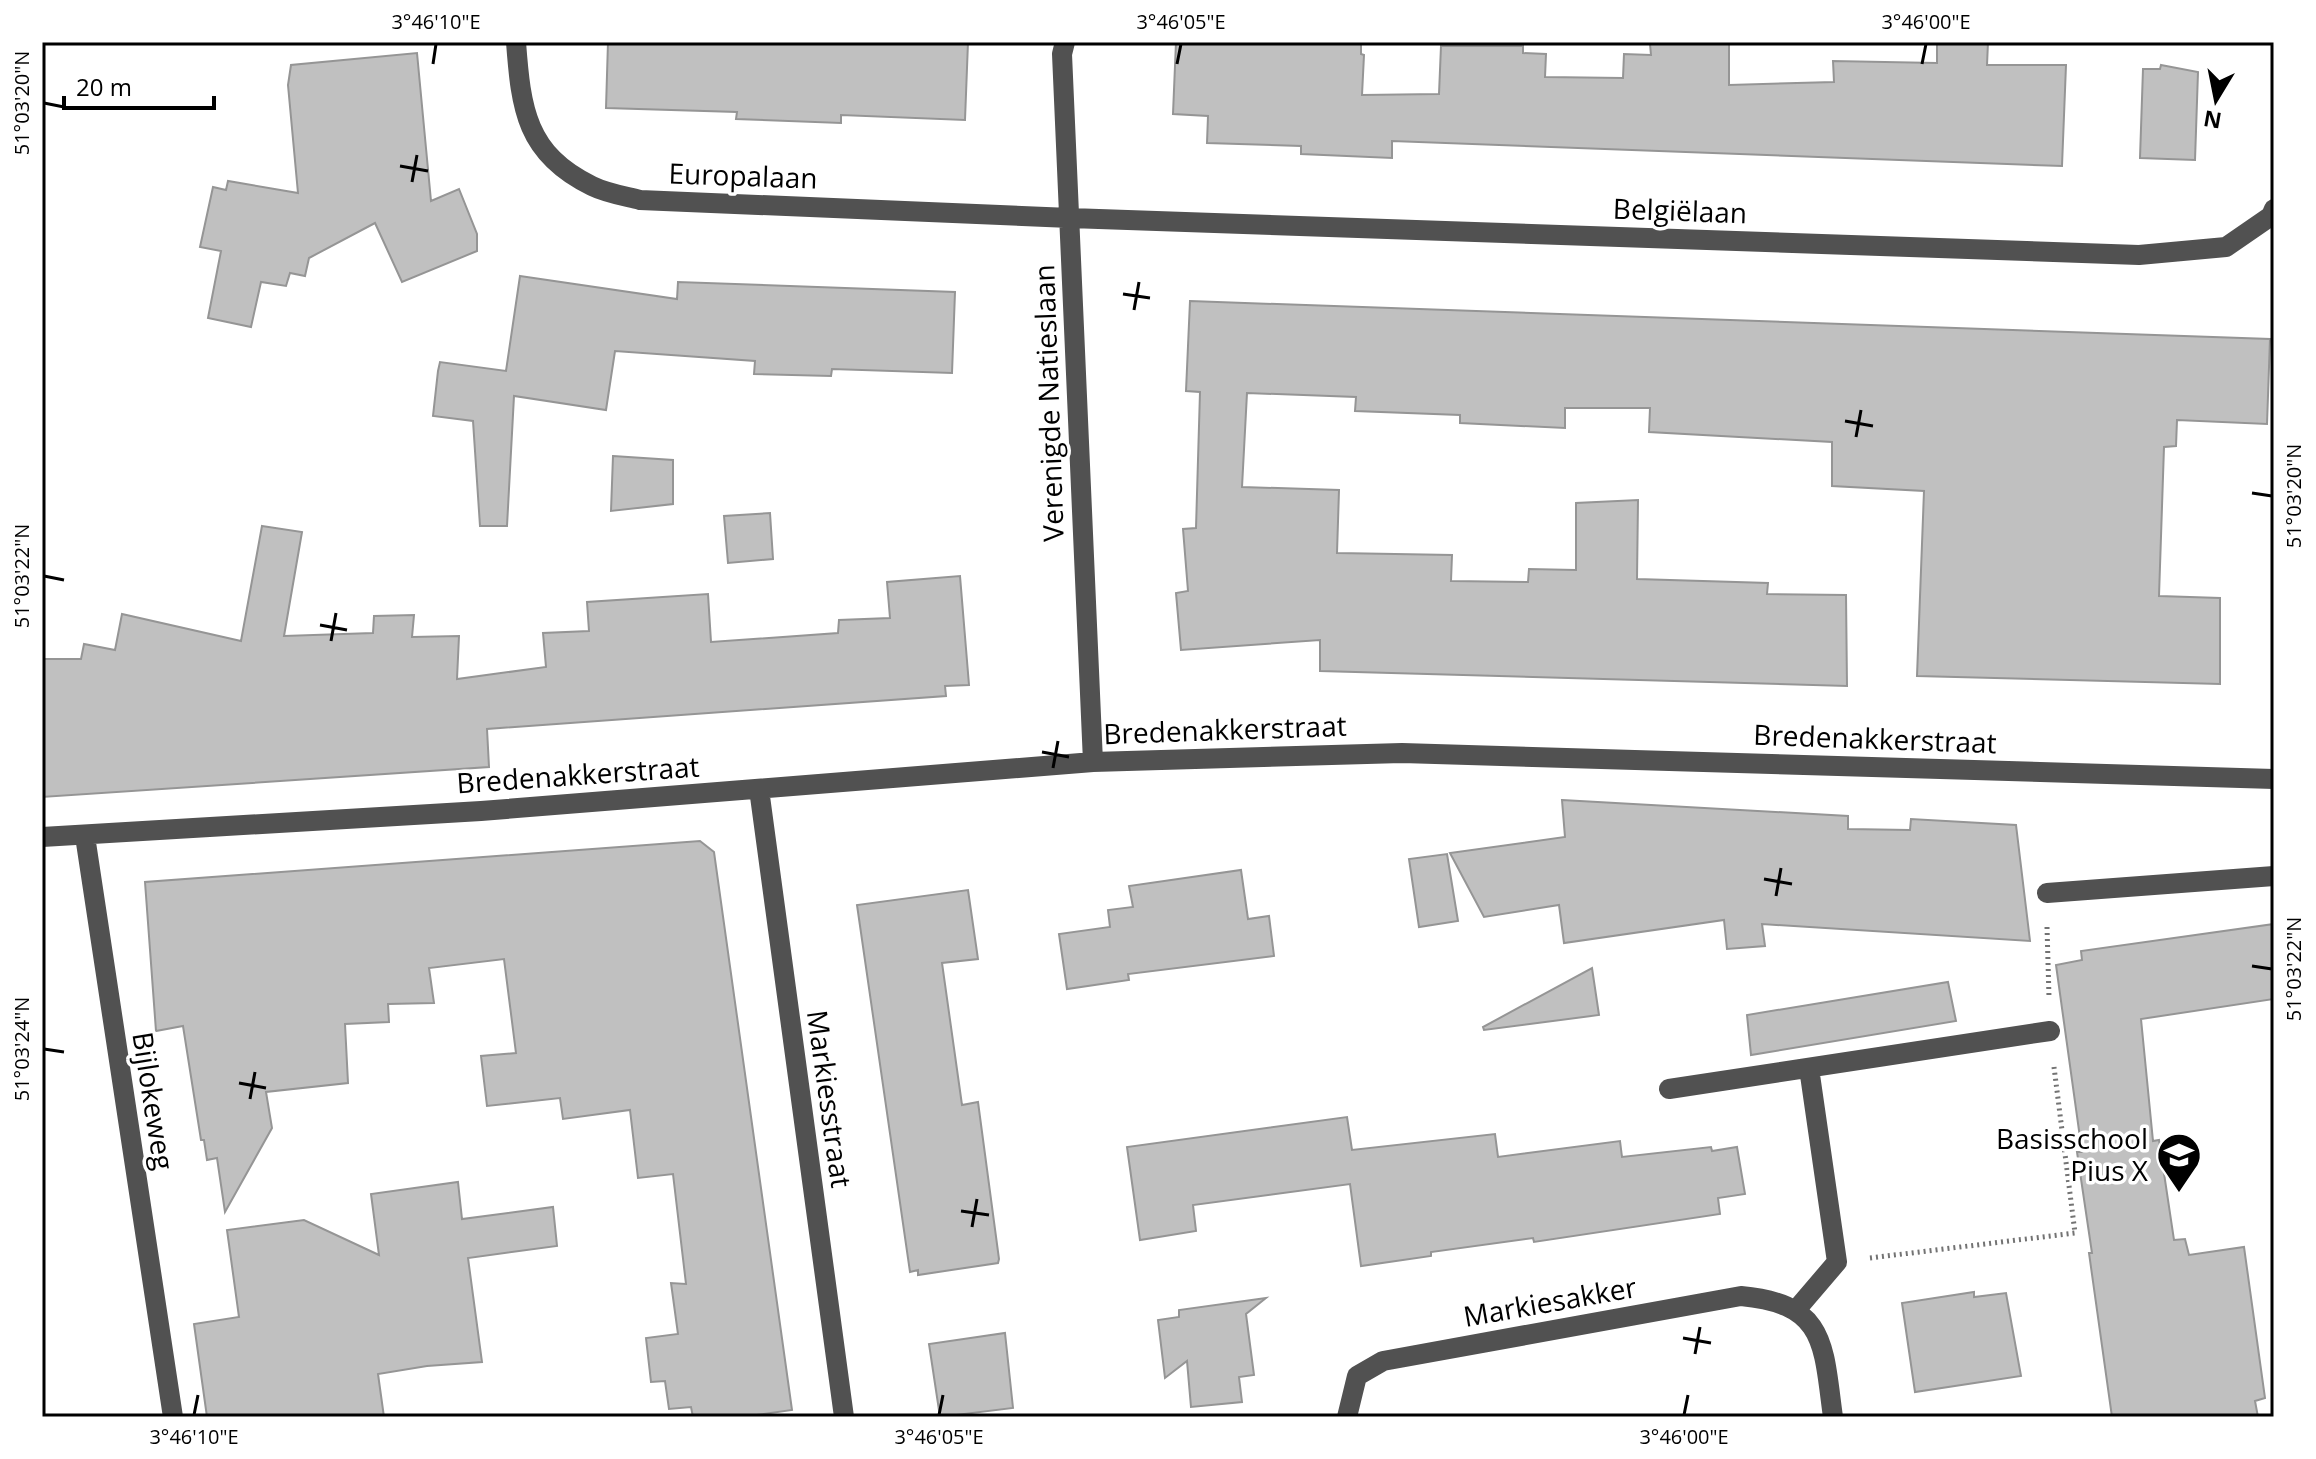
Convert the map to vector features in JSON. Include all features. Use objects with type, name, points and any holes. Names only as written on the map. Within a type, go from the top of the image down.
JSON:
[{"type":"street","name":"Europalaan","points":[[516,42],[527,122],[551,162],[593,187],[640,200],[1070,218]]},
{"type":"street","name":"Verenigde Natieslaan","points":[[1065,42],[1062,54],[1093,762]]},
{"type":"street","name":"Belgiëlaan","points":[[1070,218],[2139,255],[2226,247],[2271,216],[2274,209]]},
{"type":"street","name":"Bredenakkerstraat","points":[[85,836],[481,811],[1093,762],[1402,753],[2274,779]]},
{"type":"street","name":"Markiesstraat","points":[[759,789],[844,1417]]},
{"type":"street","points":[[42,837],[85,836]]},
{"type":"street","name":"Bijlokeweg","points":[[85,836],[173,1417]]},
{"type":"street","points":[[2047,893],[2274,876]]},
{"type":"street","points":[[1669,1089],[2050,1031]]},
{"type":"street","points":[[1809,1068],[1837,1262],[1796,1310],[1814,1327],[1822,1344],[1833,1417]]},
{"type":"street","name":"Markiesakker","points":[[1347,1417],[1357,1376],[1383,1361],[1741,1296],[1781,1303],[1796,1310]]},
{"type":"path","points":[[1837,1262],[2075,1233],[2050,1031],[2047,893]]},
{"type":"building","points":[[608,42],[968,42],[965,120],[841,115],[841,123],[736,119],[737,112],[606,108]]},
{"type":"building","points":[[1176,42],[1361,42],[1361,54],[1364,55],[1362,95],[1439,94],[1441,46],[1523,46],[1523,53],[1546,54],[1545,77],[1623,78],[1624,54],[1651,55],[1650,44],[1729,44],[1729,85],[1834,82],[1833,61],[1937,63],[1937,42],[1988,42],[1987,65],[2066,65],[2062,166],[1392,141],[1392,158],[1301,154],[1301,146],[1207,143],[1208,116],[1173,114]]},
{"type":"building","points":[[417,53],[431,201],[459,189],[477,234],[477,251],[402,282],[375,223],[309,258],[305,276],[290,273],[286,286],[261,282],[251,327],[208,318],[221,251],[200,247],[213,187],[226,190],[228,181],[298,193],[288,85],[291,65]]},
{"type":"building","points":[[2161,65],[2198,72],[2195,160],[2140,158],[2143,69],[2160,69]]},
{"type":"building","points":[[520,276],[677,299],[678,282],[955,292],[952,373],[832,369],[831,376],[754,374],[755,361],[615,351],[606,410],[514,396],[507,526],[480,526],[473,421],[433,416],[438,371],[440,362],[506,371]]},
{"type":"building","points":[[1190,301],[2270,339],[2267,424],[2177,420],[2176,446],[2164,447],[2159,596],[2220,598],[2220,684],[1917,676],[1924,491],[1832,486],[1832,442],[1649,432],[1650,408],[1565,408],[1565,428],[1460,423],[1460,415],[1355,411],[1356,397],[1247,393],[1242,487],[1339,490],[1337,553],[1452,555],[1451,581],[1528,582],[1529,569],[1576,570],[1576,503],[1638,500],[1637,579],[1768,583],[1767,594],[1846,595],[1847,686],[1320,671],[1320,640],[1181,650],[1176,593],[1188,591],[1183,529],[1196,528],[1200,392],[1186,391]]},
{"type":"building","points":[[613,456],[673,460],[673,504],[611,511]]},
{"type":"building","points":[[770,513],[773,559],[728,563],[724,516]]},
{"type":"building","points":[[262,526],[302,532],[284,636],[373,633],[374,616],[414,615],[412,637],[459,636],[457,679],[546,667],[543,633],[589,631],[587,602],[708,594],[711,642],[838,633],[839,620],[890,618],[887,582],[960,576],[969,685],[945,686],[946,696],[487,729],[489,767],[42,797],[42,659],[81,659],[84,644],[115,650],[122,614],[241,641]]},
{"type":"building","points":[[1562,800],[1848,816],[1848,829],[1910,830],[1911,819],[2016,825],[2030,941],[1762,924],[1765,946],[1727,949],[1724,920],[1564,943],[1559,905],[1484,917],[1450,853],[1565,837]]},
{"type":"building","points":[[700,841],[714,852],[792,1410],[742,1417],[693,1417],[691,1407],[669,1409],[665,1381],[651,1382],[646,1338],[678,1334],[671,1283],[686,1284],[673,1174],[638,1178],[630,1110],[563,1119],[560,1098],[487,1106],[481,1056],[516,1053],[504,959],[429,968],[434,1003],[388,1004],[389,1022],[345,1024],[348,1083],[266,1092],[272,1128],[225,1212],[217,1158],[207,1160],[204,1140],[201,1140],[183,1026],[156,1031],[145,882]]},
{"type":"building","points":[[1447,854],[1458,921],[1419,927],[1409,859]]},
{"type":"building","points":[[1241,870],[1248,919],[1269,916],[1274,956],[1128,974],[1129,980],[1067,989],[1059,934],[1110,927],[1108,910],[1133,907],[1129,886]]},
{"type":"building","points":[[968,890],[978,959],[942,963],[962,1105],[978,1102],[999,1259],[998,1263],[918,1275],[918,1270],[910,1272],[857,905]]},
{"type":"building","name":"Basisschool Pius X","points":[[2274,924],[2274,999],[2141,1019],[2153,1141],[2159,1140],[2174,1240],[2185,1239],[2189,1255],[2244,1247],[2265,1398],[2255,1401],[2258,1417],[2112,1417],[2077,1152],[2082,1152],[2056,965],[2082,960],[2081,951]]},
{"type":"building","points":[[1592,968],[1599,1015],[1484,1030],[1483,1027]]},
{"type":"building","points":[[1948,982],[1956,1021],[1751,1055],[1747,1015]]},
{"type":"building","points":[[1347,1117],[1352,1150],[1495,1134],[1498,1157],[1620,1141],[1622,1157],[1737,1147],[1745,1194],[1718,1198],[1720,1214],[1534,1242],[1533,1238],[1431,1252],[1431,1256],[1361,1266],[1350,1184],[1193,1205],[1196,1231],[1140,1240],[1127,1147]]},
{"type":"building","points":[[458,1182],[462,1219],[553,1207],[557,1246],[468,1258],[482,1362],[378,1374],[384,1417],[207,1417],[194,1324],[239,1317],[227,1230],[304,1220],[379,1255],[371,1194]]},
{"type":"building","points":[[1974,1292],[1974,1297],[2006,1293],[2021,1376],[1915,1392],[1902,1303]]},
{"type":"building","points":[[1266,1298],[1246,1314],[1254,1375],[1239,1377],[1242,1402],[1191,1407],[1187,1361],[1165,1378],[1158,1320],[1179,1317],[1179,1310]]},
{"type":"building","points":[[1005,1333],[1013,1408],[940,1417],[929,1344]]},
{"type":"place","name":"Basisschool Pius X","points":[[2179,1194]]}]
